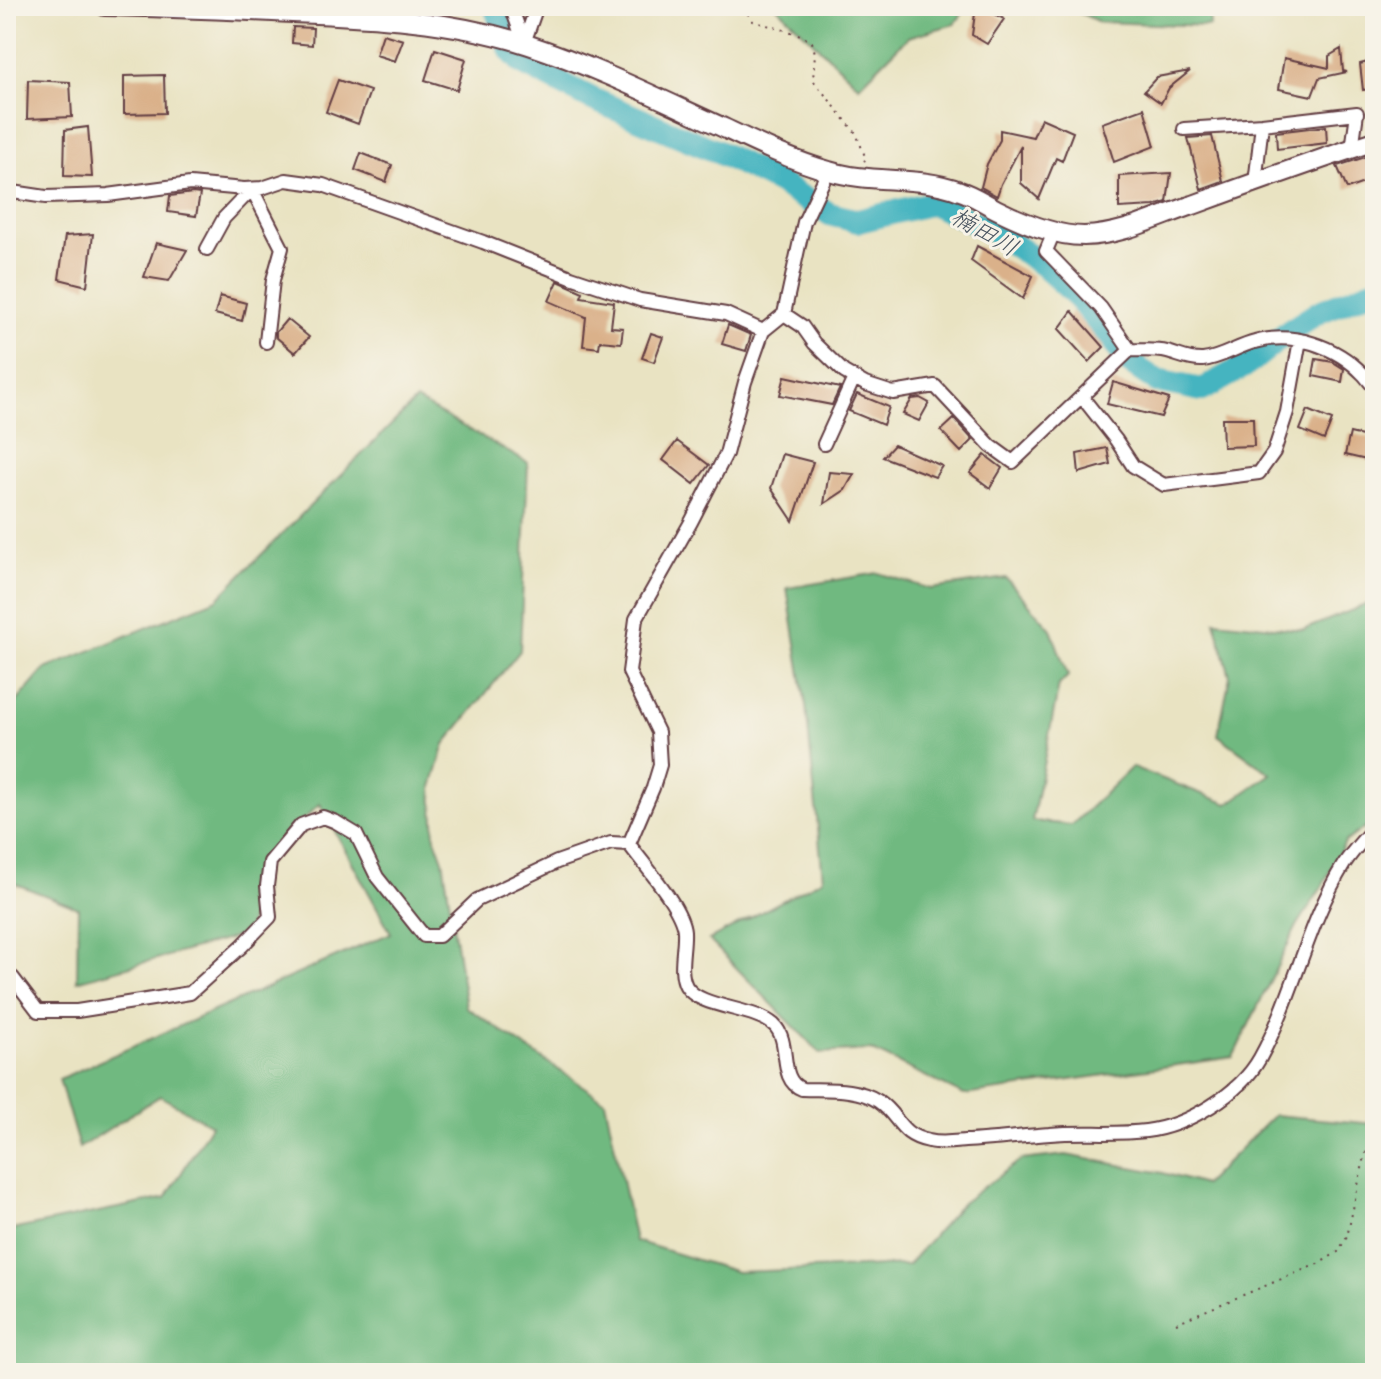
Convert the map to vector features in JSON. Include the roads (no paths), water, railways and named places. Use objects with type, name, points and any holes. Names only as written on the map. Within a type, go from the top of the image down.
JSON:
[{"type":"street","points":[[105,6],[375,17],[477,31],[556,54],[828,171],[849,176],[938,184],[963,191],[1025,222],[1054,232],[1081,236],[1136,227],[1375,141]]},
{"type":"street","points":[[511,6],[524,43]]},
{"type":"street","points":[[524,43],[537,6]]},
{"type":"street","points":[[1184,129],[1357,113],[1352,149]]},
{"type":"street","points":[[1255,183],[1262,124]]},
{"type":"street","points":[[629,844],[660,765],[658,732],[629,672],[636,619],[726,454],[745,382],[763,331],[784,314],[804,222],[828,171]]},
{"type":"street","points":[[6,191],[46,197],[108,195],[190,184],[252,189],[286,180],[323,185],[640,300],[726,314],[763,331]]},
{"type":"street","points":[[207,249],[224,218],[252,189]]},
{"type":"street","points":[[252,189],[282,248],[273,280],[266,342]]},
{"type":"street","points":[[1054,232],[1046,251],[1101,308],[1124,356]]},
{"type":"street","points":[[784,314],[802,326],[814,343],[844,372],[865,384],[893,393],[935,386],[991,446],[1013,462],[1124,356],[1165,351],[1187,359],[1201,360],[1268,339],[1300,340],[1346,359],[1375,388]]},
{"type":"street","points":[[1082,397],[1133,466],[1164,485],[1259,473],[1274,452],[1287,412],[1300,340]]},
{"type":"street","points":[[824,444],[854,378]]},
{"type":"street","points":[[6,974],[13,978],[38,1011],[77,1011],[190,993],[270,917],[267,886],[270,862],[301,825],[323,817],[356,834],[377,877],[424,936],[439,936],[477,900],[557,862],[611,843],[629,844],[680,916],[684,929],[683,970],[686,986],[705,1000],[772,1023],[782,1038],[790,1081],[795,1086],[869,1096],[882,1104],[910,1136],[929,1142],[1150,1131],[1202,1111],[1234,1090],[1249,1075],[1281,1012],[1332,886],[1346,861],[1375,826]]},
{"type":"waterway","name":"楠田川","points":[[495,6],[511,51],[522,63],[592,99],[716,151],[779,183],[829,214],[858,221],[932,203],[993,231],[1043,265],[1074,293],[1130,363],[1157,381],[1202,390],[1248,364],[1319,312],[1375,289]]}]
